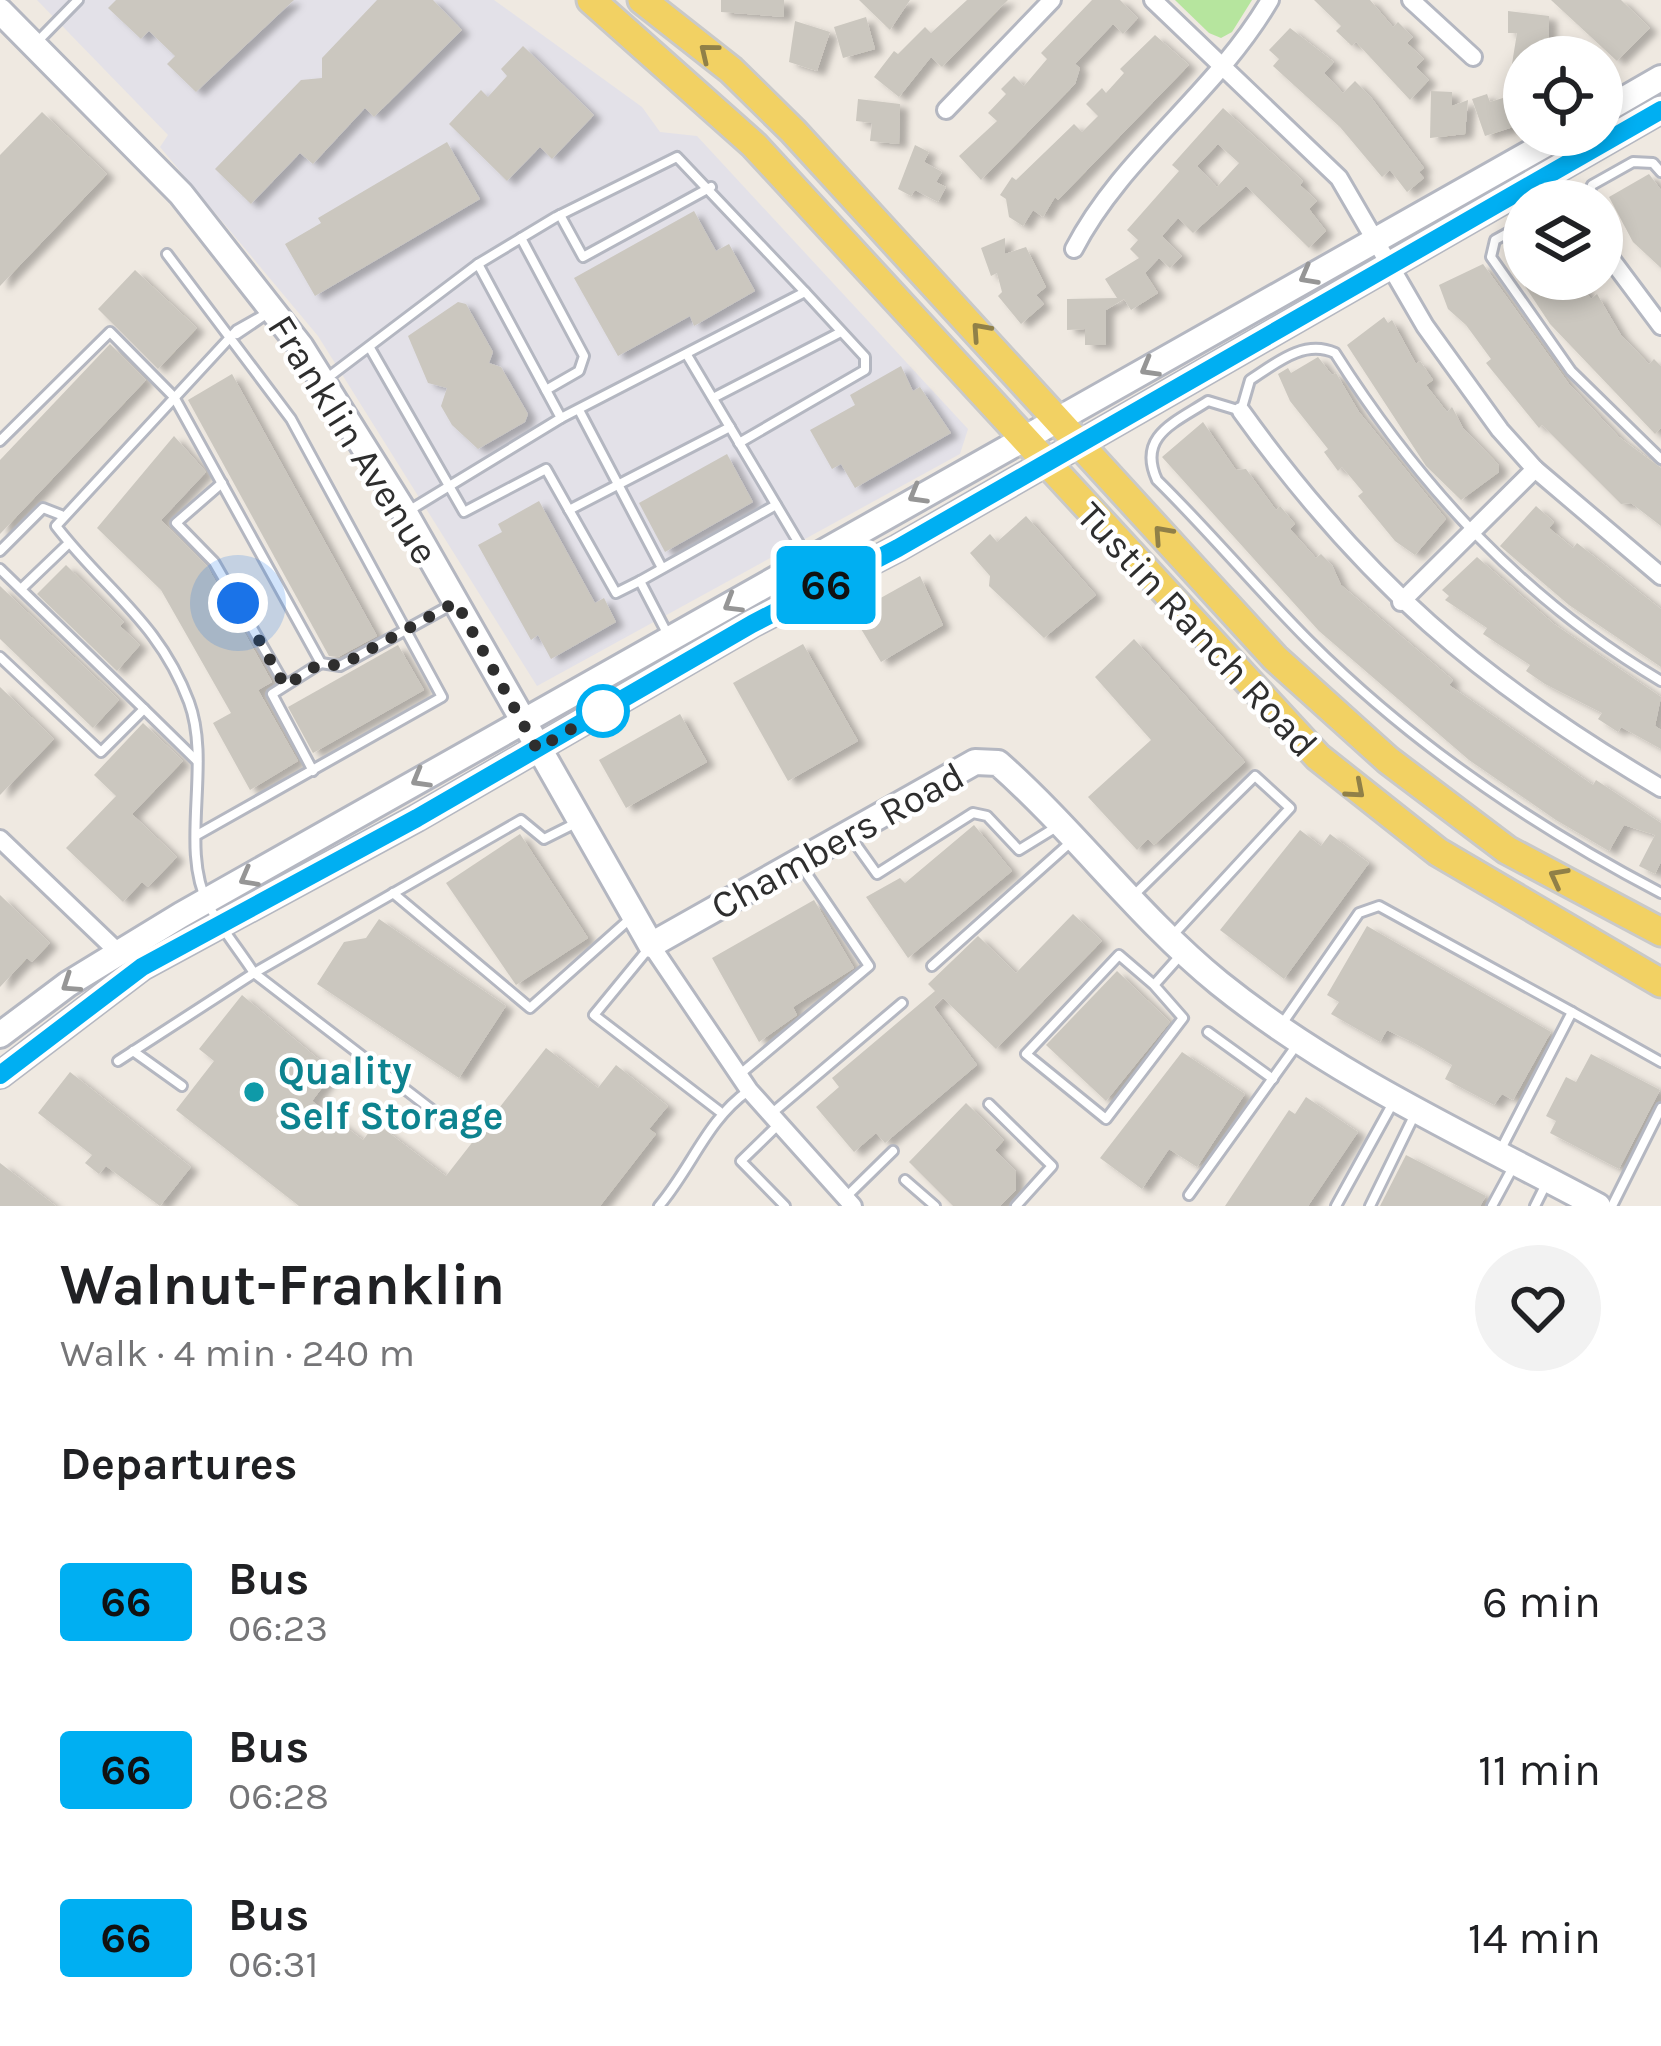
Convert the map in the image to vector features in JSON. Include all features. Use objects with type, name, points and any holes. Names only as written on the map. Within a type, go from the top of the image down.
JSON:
[{"type":"main road","name":"Tustin Ranch Road","points":[[591,0],[754,145],[1018,437],[1318,757],[1378,808],[1526,907],[1661,982]]},
{"type":"main road","name":"Tustin Ranch Road","points":[[642,0],[730,70],[793,131],[1275,658],[1388,760],[1507,850],[1661,932]]},
{"type":"main road","name":"Franklin Avenue","points":[[0,11],[181,194],[267,312],[325,380],[651,945]]},
{"type":"main road","points":[[1623,100],[1661,78]]},
{"type":"main road","points":[[0,1075],[142,967],[1081,444],[1661,110]]},
{"type":"main road","points":[[0,1036],[118,952],[206,901],[521,720],[671,641],[1018,437],[1524,156]]},
{"type":"main road","points":[[807,558],[825,586]]},
{"type":"main road","name":"Chambers Road","points":[[651,945],[975,762],[998,763],[1177,945],[1290,1033],[1406,1105],[1598,1206]]},
{"type":"street","points":[[946,110],[1052,0]]},
{"type":"street","points":[[1153,0],[1339,178],[1466,386],[1535,469],[1661,576]]},
{"type":"street","points":[[1074,249],[1104,200],[1225,69],[1270,0]]},
{"type":"street","points":[[1411,0],[1473,57]]},
{"type":"street","points":[[1623,276],[1661,326]]},
{"type":"street","points":[[1241,411],[1330,525],[1401,602],[1488,678],[1661,788]]},
{"type":"street","points":[[1401,602],[1535,469]]},
{"type":"street","points":[[0,839],[118,952]]},
{"type":"street","name":"Franklin Avenue","points":[[651,945],[743,1083],[849,1202]]},
{"type":"lane","points":[[35,44],[77,0]]},
{"type":"lane","points":[[325,380],[478,264],[560,215],[677,157],[711,187],[865,357],[865,370],[739,443]]},
{"type":"lane","points":[[1601,180],[1633,162],[1653,163],[1661,172]]},
{"type":"lane","points":[[560,215],[584,257],[711,187]]},
{"type":"lane","points":[[1503,236],[1495,240],[1491,257],[1503,274]]},
{"type":"lane","points":[[521,238],[584,356],[579,371],[546,390]]},
{"type":"lane","points":[[167,254],[234,337],[291,419],[442,697],[196,836]]},
{"type":"lane","points":[[478,264],[561,418]]},
{"type":"lane","points":[[405,513],[561,418],[805,292]]},
{"type":"lane","points":[[1521,300],[1571,371],[1661,459]]},
{"type":"lane","points":[[267,312],[254,316],[174,397],[61,515],[56,526],[164,644],[191,707],[198,763],[196,836],[206,901],[254,973],[453,1126]]},
{"type":"lane","points":[[0,441],[110,332],[174,397],[321,663]]},
{"type":"lane","points":[[712,398],[842,332]]},
{"type":"lane","points":[[1661,681],[1556,610],[1471,532],[1390,435],[1335,353],[1310,347],[1281,360],[1250,380],[1241,411],[1208,401],[1158,434],[1148,460],[1157,480],[1310,643],[1442,757],[1562,842],[1661,893]]},
{"type":"lane","points":[[370,348],[464,512],[546,469],[616,593],[776,505]]},
{"type":"lane","points":[[687,355],[807,558]]},
{"type":"lane","points":[[579,410],[662,568]]},
{"type":"lane","points":[[569,510],[730,427]]},
{"type":"lane","points":[[222,484],[176,523],[214,562],[285,686]]},
{"type":"lane","points":[[0,551],[43,508],[61,515]]},
{"type":"lane","points":[[21,589],[69,543]]},
{"type":"lane","points":[[0,569],[198,763]]},
{"type":"lane","points":[[640,581],[671,641]]},
{"type":"lane","points":[[313,771],[272,694],[321,663],[340,666],[456,602]]},
{"type":"lane","points":[[0,657],[101,752],[144,709]]},
{"type":"lane","points":[[1129,900],[1255,776],[1290,808],[1177,945],[1154,986]]},
{"type":"lane","points":[[848,833],[877,874],[974,813],[987,816],[1019,850],[1066,833]]},
{"type":"lane","points":[[118,1060],[254,973],[521,820],[544,839],[578,822]]},
{"type":"lane","points":[[932,966],[1066,833]]},
{"type":"lane","points":[[659,1206],[690,1169],[719,1111],[743,1083],[869,966],[797,861]]},
{"type":"lane","points":[[393,893],[530,1008],[632,917]]},
{"type":"lane","points":[[1189,1195],[1273,1078],[1290,1033],[1359,913],[1378,906],[1661,1062]]},
{"type":"lane","points":[[651,945],[594,1015],[719,1111]]},
{"type":"lane","points":[[1119,955],[1154,986],[1183,1018],[1106,1119],[1026,1054],[1119,955]]},
{"type":"lane","points":[[785,1206],[741,1161],[774,1120],[902,1003]]},
{"type":"lane","points":[[1492,1206],[1507,1158],[1571,1012]]},
{"type":"lane","points":[[1208,1032],[1273,1078]]},
{"type":"lane","points":[[133,1051],[182,1086]]},
{"type":"lane","points":[[989,1104],[1052,1166],[1016,1206]]},
{"type":"lane","points":[[1336,1206],[1406,1105]]},
{"type":"lane","points":[[1370,1206],[1406,1105]]},
{"type":"lane","points":[[1612,1206],[1661,1108]]},
{"type":"lane","points":[[849,1202],[893,1151]]},
{"type":"lane","points":[[905,1180],[935,1206]]},
{"type":"lane","points":[[1535,1206],[1549,1180]]},
{"type":"shaded area","points":[[37,0],[494,0],[642,107],[660,132],[697,136],[968,429],[960,454],[537,686],[318,336],[160,147],[168,135]]},
{"type":"green space","points":[[1175,0],[1252,0],[1232,32],[1221,38],[1209,33]]},
{"type":"building","points":[[116,0],[294,0],[196,92],[167,64],[175,56],[149,31],[141,39],[108,8]]},
{"type":"building","points":[[377,0],[433,0],[462,30],[374,117],[365,108],[313,164],[300,153],[251,204],[215,169],[301,80],[322,78],[322,58]]},
{"type":"building","points":[[721,0],[784,0],[784,17],[721,12]]},
{"type":"building","points":[[859,0],[910,0],[890,30]]},
{"type":"building","points":[[967,0],[1008,0],[942,67],[931,57],[899,97],[874,77],[894,51],[898,54],[925,27],[931,33]]},
{"type":"building","points":[[1092,0],[1120,0],[1138,18],[1123,34],[1113,24],[1075,64],[1080,68],[1075,84],[981,180],[959,156],[997,121],[988,113],[1006,94],[1001,89],[1014,76],[1024,86],[1047,59],[1041,53]]},
{"type":"building","points":[[1314,0],[1370,0],[1393,27],[1398,22],[1413,37],[1407,43],[1424,59],[1416,67],[1429,80],[1410,100],[1356,42],[1352,46],[1336,31],[1341,26]]},
{"type":"building","points":[[1551,0],[1621,0],[1650,28],[1623,55],[1623,36],[1590,36]]},
{"type":"building","points":[[1508,11],[1549,16],[1549,36],[1508,33]]},
{"type":"building","points":[[866,17],[875,49],[843,58],[834,27]]},
{"type":"building","points":[[795,21],[830,32],[817,71],[789,62]]},
{"type":"building","points":[[1290,28],[1334,62],[1324,73],[1343,93],[1355,81],[1370,96],[1424,168],[1419,172],[1424,178],[1407,192],[1390,170],[1382,177],[1340,127],[1273,66],[1279,59],[1269,50]]},
{"type":"building","points":[[1155,35],[1189,65],[1058,200],[1055,197],[1043,217],[1033,210],[1023,226],[1009,217],[1006,199],[1000,195],[1012,177],[1016,180],[1074,124],[1082,132],[1098,116],[1086,104],[1102,88],[1106,93],[1124,73],[1120,69]]},
{"type":"building","points":[[523,46],[594,115],[552,159],[540,147],[507,181],[449,124],[481,90],[488,97],[507,76],[501,69]]},
{"type":"building","points":[[1431,91],[1452,92],[1452,106],[1468,100],[1465,134],[1430,138]]},
{"type":"building","points":[[1487,94],[1490,102],[1503,98],[1503,130],[1485,136],[1472,99]]},
{"type":"building","points":[[858,99],[900,104],[899,144],[870,141],[872,123],[856,121]]},
{"type":"building","points":[[1223,108],[1303,181],[1300,185],[1317,201],[1309,209],[1326,231],[1309,248],[1246,186],[1193,233],[1178,218],[1162,236],[1182,256],[1170,268],[1159,258],[1145,273],[1158,293],[1131,310],[1124,299],[1106,310],[1106,345],[1085,345],[1085,329],[1067,330],[1067,299],[1117,298],[1105,279],[1139,258],[1130,249],[1138,240],[1127,230],[1179,171],[1172,165]],"holes":[[[1218,144],[1239,163],[1217,187],[1197,166]]]},
{"type":"building","points":[[42,112],[107,174],[0,286],[0,155]]},
{"type":"building","points":[[447,142],[480,199],[315,296],[285,244],[321,223],[318,218]]},
{"type":"building","points":[[915,145],[929,152],[924,162],[942,172],[936,182],[946,187],[938,202],[915,190],[911,196],[898,189]]},
{"type":"building","points":[[1649,174],[1661,190],[1661,268],[1633,242],[1623,223],[1623,189]]},
{"type":"building","points":[[694,211],[716,251],[729,244],[755,291],[694,326],[690,316],[618,356],[574,278]]},
{"type":"building","points":[[1005,238],[1005,254],[1026,247],[1046,287],[1036,295],[1044,304],[1021,324],[998,296],[1002,292],[997,273],[991,276],[981,248]]},
{"type":"building","points":[[1483,264],[1503,292],[1503,300],[1509,300],[1569,384],[1619,437],[1661,468],[1661,526],[1631,503],[1621,504],[1542,425],[1539,428],[1486,363],[1491,359],[1466,325],[1448,309],[1439,285]]},
{"type":"building","points":[[135,270],[197,328],[158,369],[98,309]]},
{"type":"building","points":[[1534,300],[1601,300],[1621,335],[1649,364],[1654,359],[1661,366],[1661,428],[1655,434],[1550,324]]},
{"type":"building","points":[[458,302],[466,304],[493,352],[489,363],[501,367],[528,414],[525,422],[478,449],[452,425],[441,406],[447,388],[428,383],[408,336]]},
{"type":"building","points":[[1384,317],[1388,323],[1392,320],[1416,364],[1420,361],[1433,380],[1426,385],[1447,412],[1452,407],[1463,428],[1499,465],[1499,472],[1461,500],[1426,466],[1347,345]]},
{"type":"building","points":[[110,344],[146,380],[0,534],[0,460]]},
{"type":"building","points":[[1318,357],[1332,375],[1336,373],[1359,412],[1446,519],[1415,555],[1395,541],[1358,496],[1363,492],[1342,467],[1338,471],[1324,452],[1328,449],[1290,401],[1278,374],[1288,368],[1291,373]]},
{"type":"building","points":[[901,366],[913,391],[920,387],[951,433],[855,488],[841,464],[832,469],[810,430],[855,405],[850,395]]},
{"type":"building","points":[[232,374],[377,636],[338,657],[329,656],[188,400]]},
{"type":"building","points":[[1203,422],[1236,470],[1246,469],[1276,510],[1280,506],[1295,524],[1290,529],[1316,558],[1321,554],[1332,565],[1341,585],[1453,680],[1449,685],[1593,785],[1596,780],[1661,823],[1661,862],[1655,874],[1639,866],[1655,835],[1624,825],[1609,851],[1556,820],[1469,760],[1319,631],[1162,457]]},
{"type":"building","points":[[174,436],[206,472],[161,520],[207,566],[272,682],[258,690],[298,761],[250,790],[213,723],[231,713],[161,590],[97,528]]},
{"type":"building","points":[[727,454],[753,502],[665,552],[639,503]]},
{"type":"building","points":[[539,501],[595,603],[604,598],[616,622],[551,659],[538,635],[531,640],[478,545],[502,532],[498,524]]},
{"type":"building","points":[[1536,506],[1554,522],[1549,528],[1573,548],[1577,543],[1661,609],[1661,667],[1569,605],[1500,546]]},
{"type":"building","points":[[1026,516],[1096,595],[1044,638],[989,586],[990,576],[970,553],[990,534],[997,542]]},
{"type":"building","points":[[1477,557],[1554,624],[1661,697],[1655,726],[1661,730],[1661,749],[1621,727],[1618,732],[1598,719],[1602,713],[1526,671],[1530,665],[1483,634],[1487,628],[1445,600],[1449,596],[1442,590]]},
{"type":"building","points":[[66,565],[124,622],[120,626],[140,645],[117,671],[37,594]]},
{"type":"building","points":[[920,576],[943,625],[881,662],[852,614]]},
{"type":"building","points":[[0,586],[119,700],[93,728],[0,639]]},
{"type":"building","points":[[1134,639],[1245,762],[1154,845],[1148,839],[1137,850],[1088,797],[1151,740],[1095,677]]},
{"type":"building","points":[[803,644],[858,741],[788,781],[733,683]]},
{"type":"building","points":[[398,645],[424,690],[313,753],[288,707]]},
{"type":"building","points":[[0,687],[54,739],[0,795]]},
{"type":"building","points":[[680,714],[707,762],[626,808],[599,760]]},
{"type":"building","points":[[143,723],[183,761],[132,814],[177,857],[148,887],[142,882],[123,902],[66,848],[116,796],[94,775]]},
{"type":"building","points":[[974,825],[1012,871],[908,958],[866,897],[900,878],[905,883]]},
{"type":"building","points":[[1300,830],[1321,846],[1330,834],[1369,863],[1284,979],[1220,930]]},
{"type":"building","points":[[520,834],[588,938],[516,985],[446,883]]},
{"type":"building","points":[[0,895],[50,943],[32,962],[27,958],[0,987]]},
{"type":"building","points":[[814,900],[854,968],[793,1007],[797,1015],[759,1042],[712,958]]},
{"type":"building","points":[[1073,914],[1102,941],[996,1049],[943,998],[934,1007],[977,1065],[885,1143],[876,1133],[854,1152],[816,1107],[839,1087],[832,1078],[935,991],[928,984],[978,936],[1016,973]]},
{"type":"building","points":[[379,919],[506,1006],[459,1078],[317,984],[344,942],[366,938]]},
{"type":"building","points":[[1367,926],[1551,1032],[1513,1100],[1502,1094],[1494,1105],[1445,1079],[1452,1065],[1414,1043],[1387,1030],[1380,1042],[1331,1014],[1339,1002],[1327,995]]},
{"type":"building","points":[[1117,971],[1170,1022],[1106,1101],[1046,1045]]},
{"type":"building","points":[[242,995],[334,1072],[312,1101],[363,1140],[376,1123],[446,1176],[546,1048],[598,1088],[616,1065],[668,1106],[649,1129],[656,1134],[600,1206],[299,1206],[176,1110],[214,1061],[199,1049]]},
{"type":"building","points":[[1182,1052],[1245,1094],[1197,1167],[1169,1149],[1142,1189],[1100,1158]]},
{"type":"building","points":[[1591,1054],[1660,1090],[1619,1169],[1550,1133],[1556,1121],[1546,1116],[1566,1077],[1576,1082]]},
{"type":"building","points":[[70,1072],[191,1167],[160,1206],[106,1166],[99,1174],[85,1163],[92,1155],[38,1113]]},
{"type":"building","points":[[1306,1097],[1358,1132],[1308,1206],[1225,1206],[1289,1110],[1295,1114]]},
{"type":"building","points":[[966,1103],[1004,1140],[995,1150],[1016,1171],[1016,1190],[1000,1206],[953,1206],[909,1162]]},
{"type":"building","points":[[1406,1155],[1486,1196],[1480,1206],[1380,1206]]},
{"type":"building","points":[[0,1163],[56,1206],[0,1206]]},
{"type":"bus line","name":"66","points":[[0,1075],[142,967],[417,818],[752,624],[898,548],[1661,110]]},
{"type":"place","name":"Quality Self Storage","points":[[254,1092]]},
{"type":"route","points":[[238,603],[285,686],[321,663],[340,666],[456,602],[537,749],[609,707],[603,711]]}]
